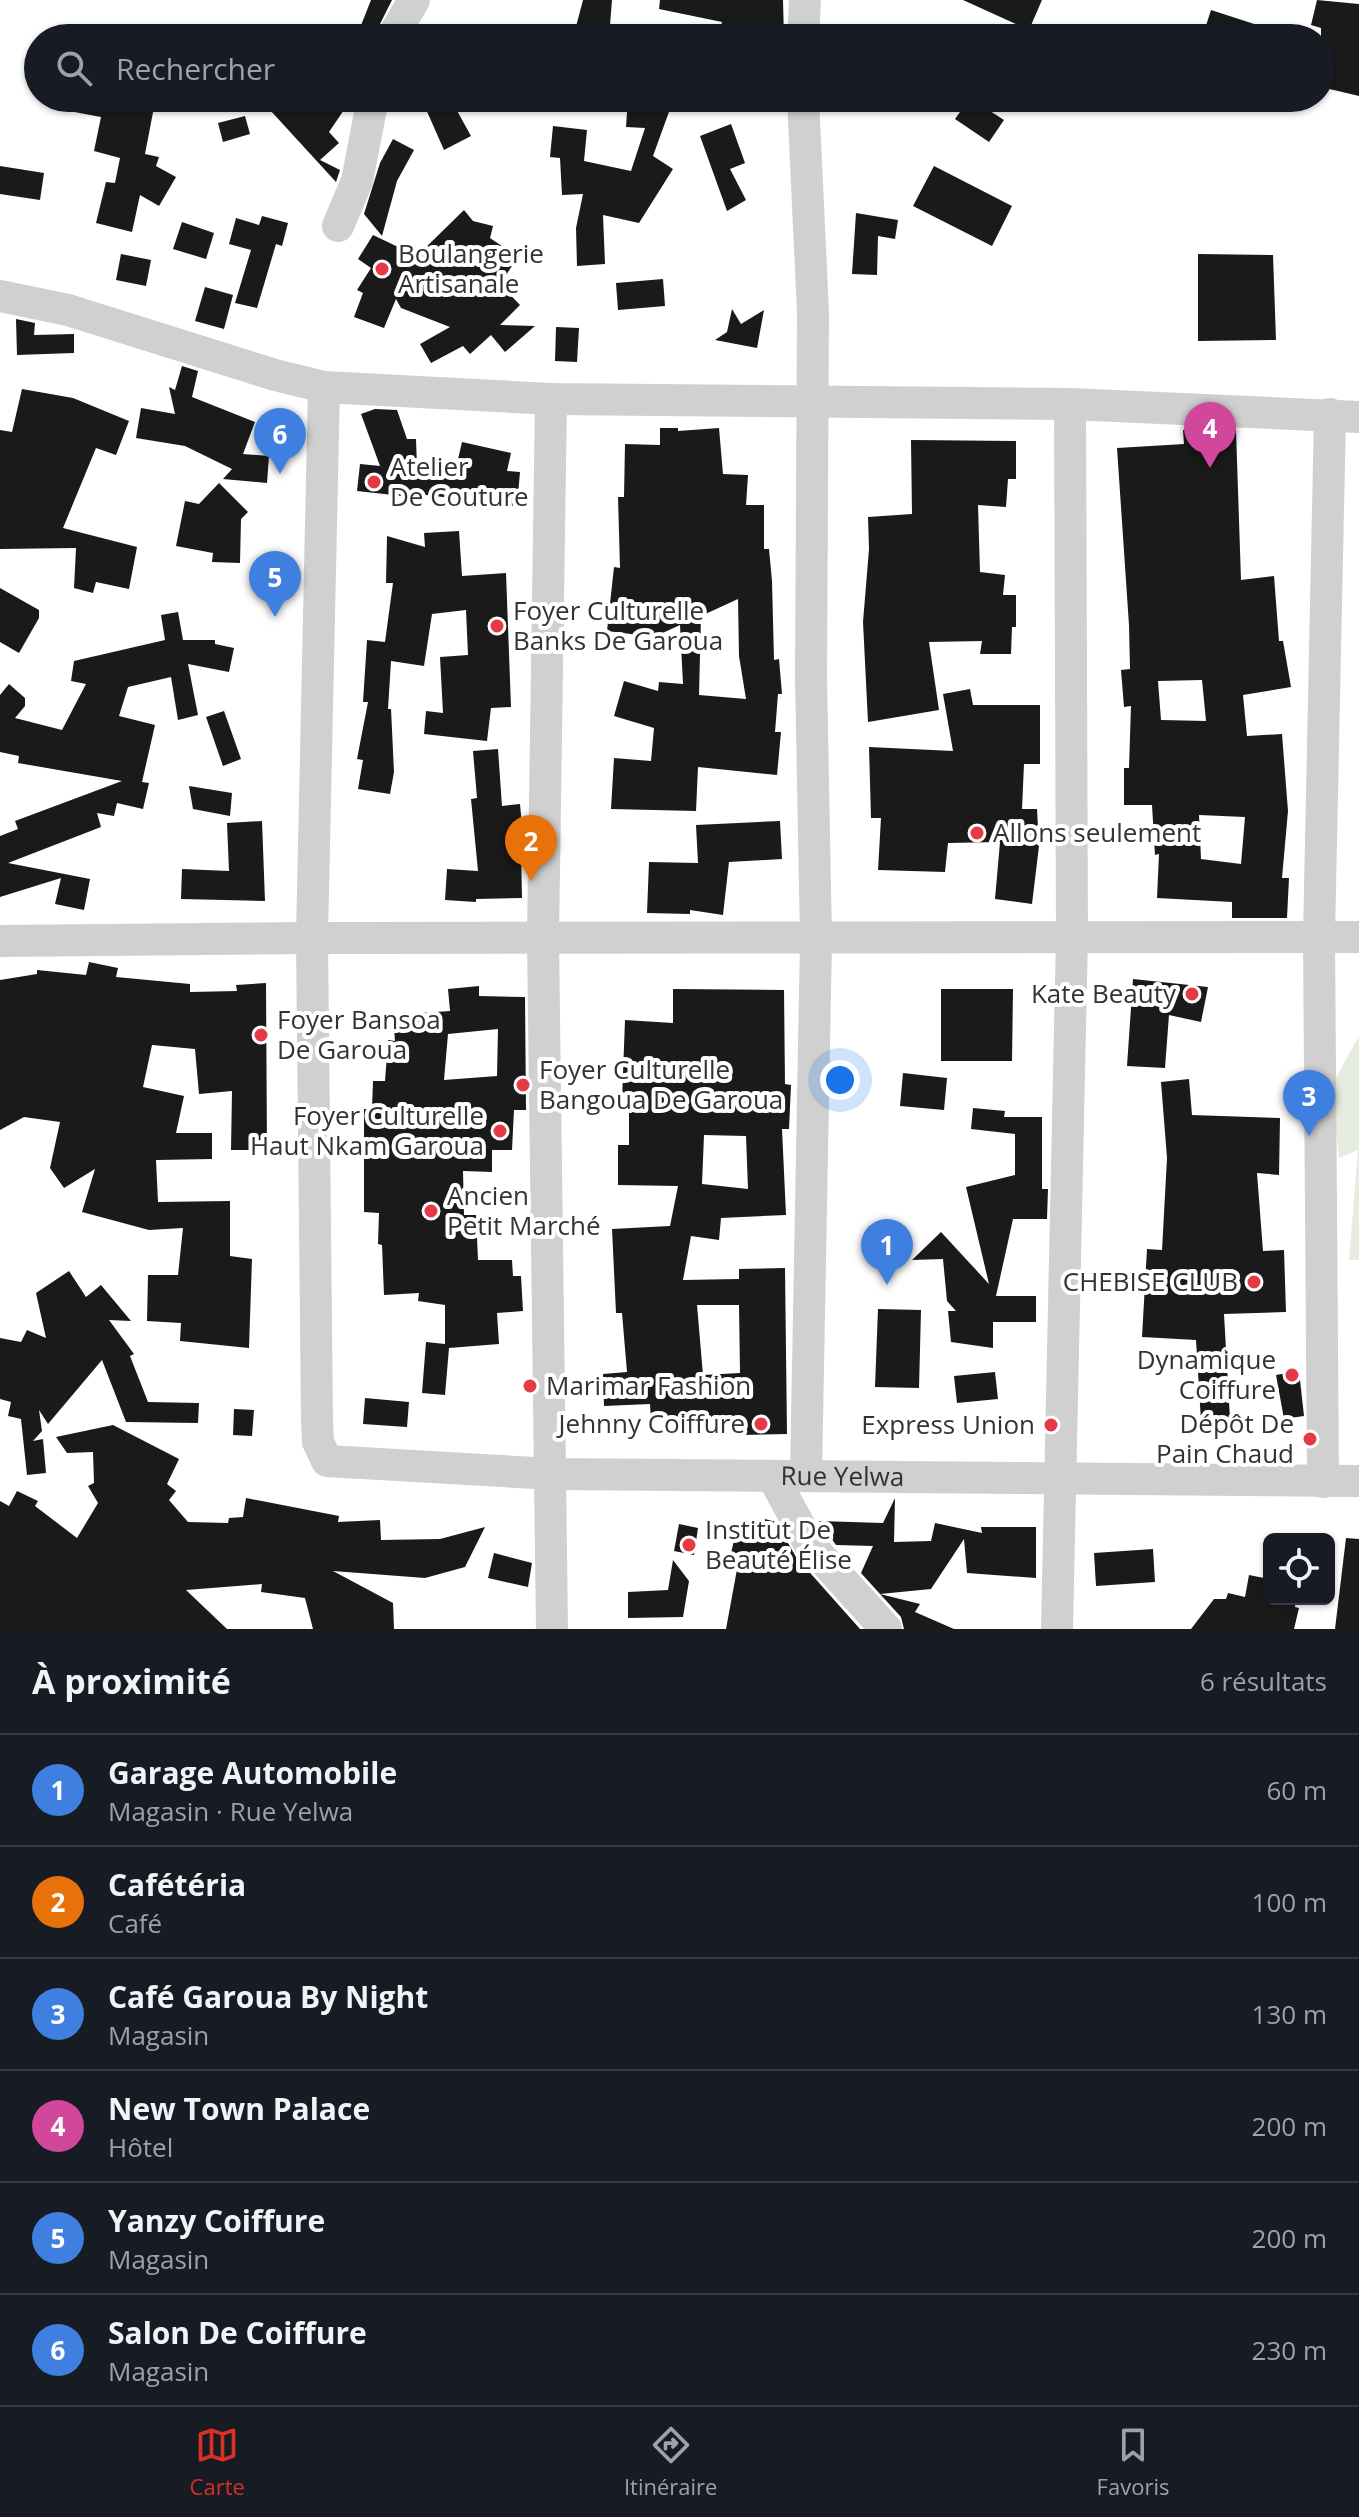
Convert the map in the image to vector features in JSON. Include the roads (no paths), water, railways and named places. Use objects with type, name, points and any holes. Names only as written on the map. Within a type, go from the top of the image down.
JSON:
[{"type":"street","points":[[400,24],[414,0]]},
{"type":"street","points":[[804,24],[805,0]]},
{"type":"street","points":[[338,226],[357,181],[370,112]]},
{"type":"street","points":[[804,112],[813,313],[811,402],[816,939],[806,1475]]},
{"type":"street","points":[[0,296],[68,310],[245,366],[324,387],[551,399],[1070,404],[1344,415],[1319,937],[1323,1482]]},
{"type":"street","points":[[312,938],[324,387]]},
{"type":"street","points":[[551,399],[543,938],[552,1629]]},
{"type":"street","points":[[1057,1629],[1072,936],[1070,404]]},
{"type":"street","points":[[0,941],[1359,937]]},
{"type":"street","name":"Rue Yelwa","points":[[312,938],[317,1432],[327,1461],[552,1474],[1359,1481]]},
{"type":"street","points":[[773,1477],[810,1545],[886,1629]]},
{"type":"place","name":"Boulangerie Artisanale","points":[[382,269]]},
{"type":"place","name":"New Town Palace","points":[[1210,468]]},
{"type":"place","name":"Salon De Coiffure","points":[[280,474]]},
{"type":"place","name":"Atelier De Couture","points":[[374,482]]},
{"type":"place","name":"Yanzy Coiffure","points":[[275,617]]},
{"type":"place","name":"Foyer Culturelle Banks De Garoua","points":[[497,626]]},
{"type":"place","name":"Allons seulement","points":[[977,833]]},
{"type":"place","name":"Cafétéria","points":[[531,881]]},
{"type":"place","name":"Kate Beauty","points":[[1192,994]]},
{"type":"place","name":"Foyer Bansoa De Garoua","points":[[261,1035]]},
{"type":"place","name":"Foyer Culturelle Bangoua De Garoua","points":[[523,1085]]},
{"type":"place","name":"Foyer Culturelle Haut Nkam Garoua","points":[[500,1131]]},
{"type":"place","name":"Café Garoua By Night","points":[[1309,1136]]},
{"type":"place","name":"Ancien Petit Marché","points":[[431,1211]]},
{"type":"place","name":"CHEBISE CLUB","points":[[1254,1282]]},
{"type":"place","name":"Garage Automobile","points":[[887,1285]]},
{"type":"place","name":"Dynamique Coiffure","points":[[1292,1375]]},
{"type":"place","name":"Marimar Fashion","points":[[530,1386]]},
{"type":"place","name":"Jehnny Coiffure","points":[[761,1424]]},
{"type":"place","name":"Express Union","points":[[1051,1425]]},
{"type":"place","name":"Dépôt De Pain Chaud","points":[[1310,1439]]},
{"type":"place","name":"Institut De Beauté Élise","points":[[689,1545]]}]
